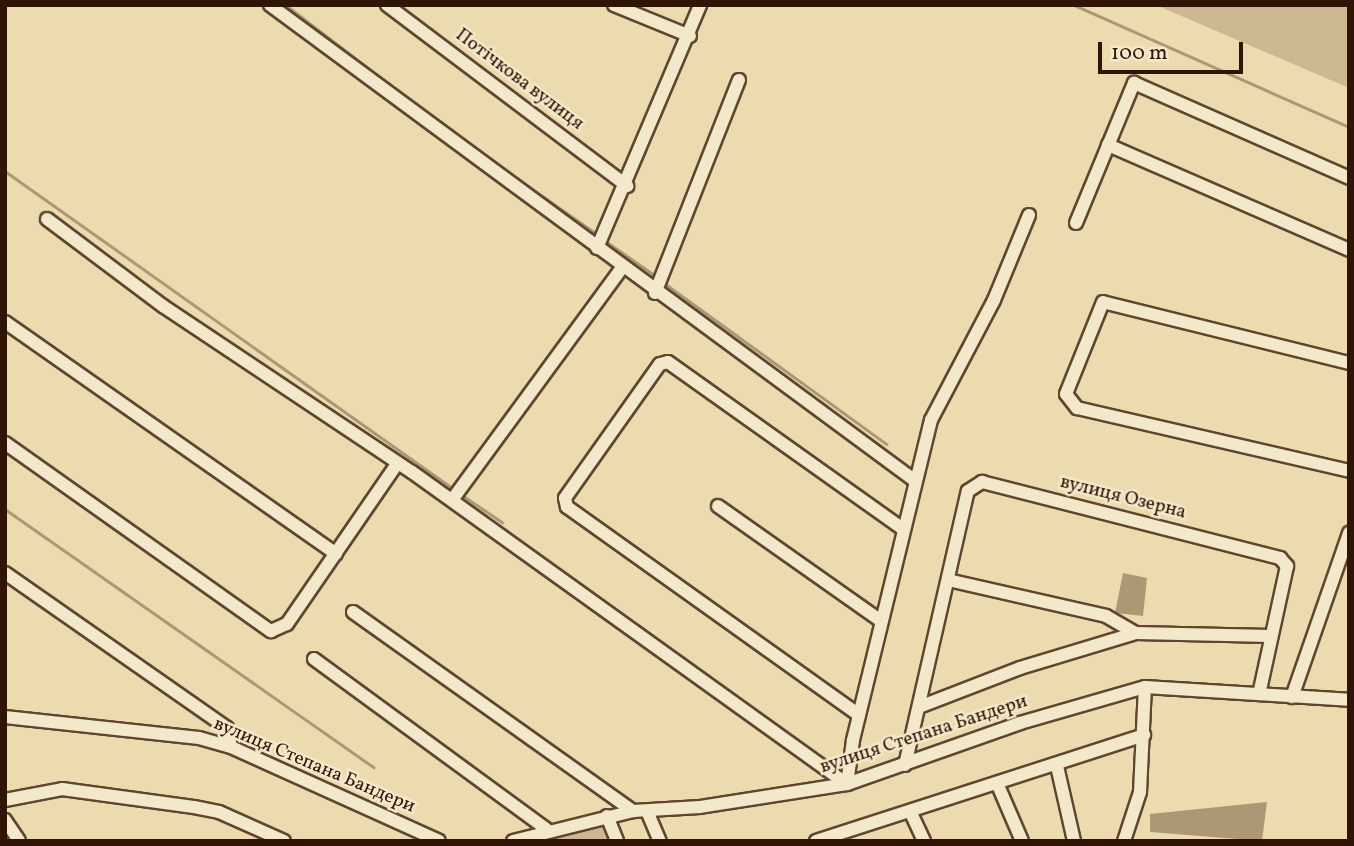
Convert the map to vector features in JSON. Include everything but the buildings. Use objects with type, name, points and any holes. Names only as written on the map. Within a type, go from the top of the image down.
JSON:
[{"type":"street","points":[[270,5],[597,248],[621,269],[914,480]]},
{"type":"street","name":"Потічкова вулиця","points":[[387,5],[627,186]]},
{"type":"street","points":[[614,5],[690,36]]},
{"type":"street","points":[[597,248],[627,186],[690,36],[700,5]]},
{"type":"street","points":[[655,293],[739,80]]},
{"type":"street","points":[[1076,223],[1134,83],[1142,83],[1349,178]]},
{"type":"street","points":[[1108,145],[1349,250]]},
{"type":"street","points":[[47,219],[163,306],[452,500],[847,784],[859,715],[914,480],[931,420],[994,300],[1029,215]]},
{"type":"street","points":[[452,500],[621,269]]},
{"type":"street","points":[[1349,363],[1103,302],[1066,394],[1077,408],[1349,471]]},
{"type":"street","points":[[5,323],[337,554]]},
{"type":"street","points":[[859,715],[567,507],[565,498],[663,362],[904,529]]},
{"type":"street","points":[[5,443],[271,631],[287,624],[397,464]]},
{"type":"street","name":"вулиця Озерна","points":[[905,765],[968,491],[982,482],[1280,558],[1287,566],[1259,694]]},
{"type":"street","points":[[718,506],[881,621]]},
{"type":"street","points":[[1292,697],[1349,533]]},
{"type":"street","points":[[5,573],[221,724],[231,732],[231,747]]},
{"type":"street","points":[[948,580],[1106,616],[1136,633]]},
{"type":"street","points":[[353,612],[633,811]]},
{"type":"street","points":[[919,707],[1050,658],[1136,633],[1271,636]]},
{"type":"street","points":[[314,659],[548,830]]},
{"type":"street","points":[[1124,841],[1140,792],[1145,687]]},
{"type":"street","name":"вулиця Степана Бандери","points":[[513,841],[548,830],[633,811],[847,784],[1020,723],[1145,687],[1349,700]]},
{"type":"street","name":"вулиця Степана Бандери","points":[[5,717],[199,738],[231,747],[439,841]]},
{"type":"street","points":[[816,841],[911,813],[1056,766],[1093,749],[1144,735]]},
{"type":"street","points":[[1056,766],[1074,841]]},
{"type":"street","points":[[998,783],[1022,841]]},
{"type":"street","points":[[5,800],[62,789],[194,807],[219,812],[284,841]]},
{"type":"street","points":[[647,811],[660,841]]},
{"type":"street","points":[[911,813],[924,841]]},
{"type":"street","points":[[607,816],[617,841]]},
{"type":"street","points":[[5,820],[19,841]]},
{"type":"shaded area","points":[[1156,5],[1349,5],[1349,88]]},
{"type":"shaded area","points":[[1123,573],[1147,578],[1143,616],[1115,613]]},
{"type":"shaded area","points":[[1267,802],[1262,841],[1150,832],[1150,814]]},
{"type":"shaded area","points":[[603,822],[616,841],[525,841]]},
{"type":"waterway","points":[[286,5],[432,117]]},
{"type":"waterway","points":[[1074,5],[1349,127]]},
{"type":"waterway","points":[[485,156],[597,234]]},
{"type":"waterway","points":[[5,171],[451,487]]},
{"type":"waterway","points":[[607,242],[656,276]]},
{"type":"waterway","points":[[667,285],[887,444]]},
{"type":"waterway","points":[[465,497],[502,522]]},
{"type":"waterway","points":[[5,509],[374,767]]}]
